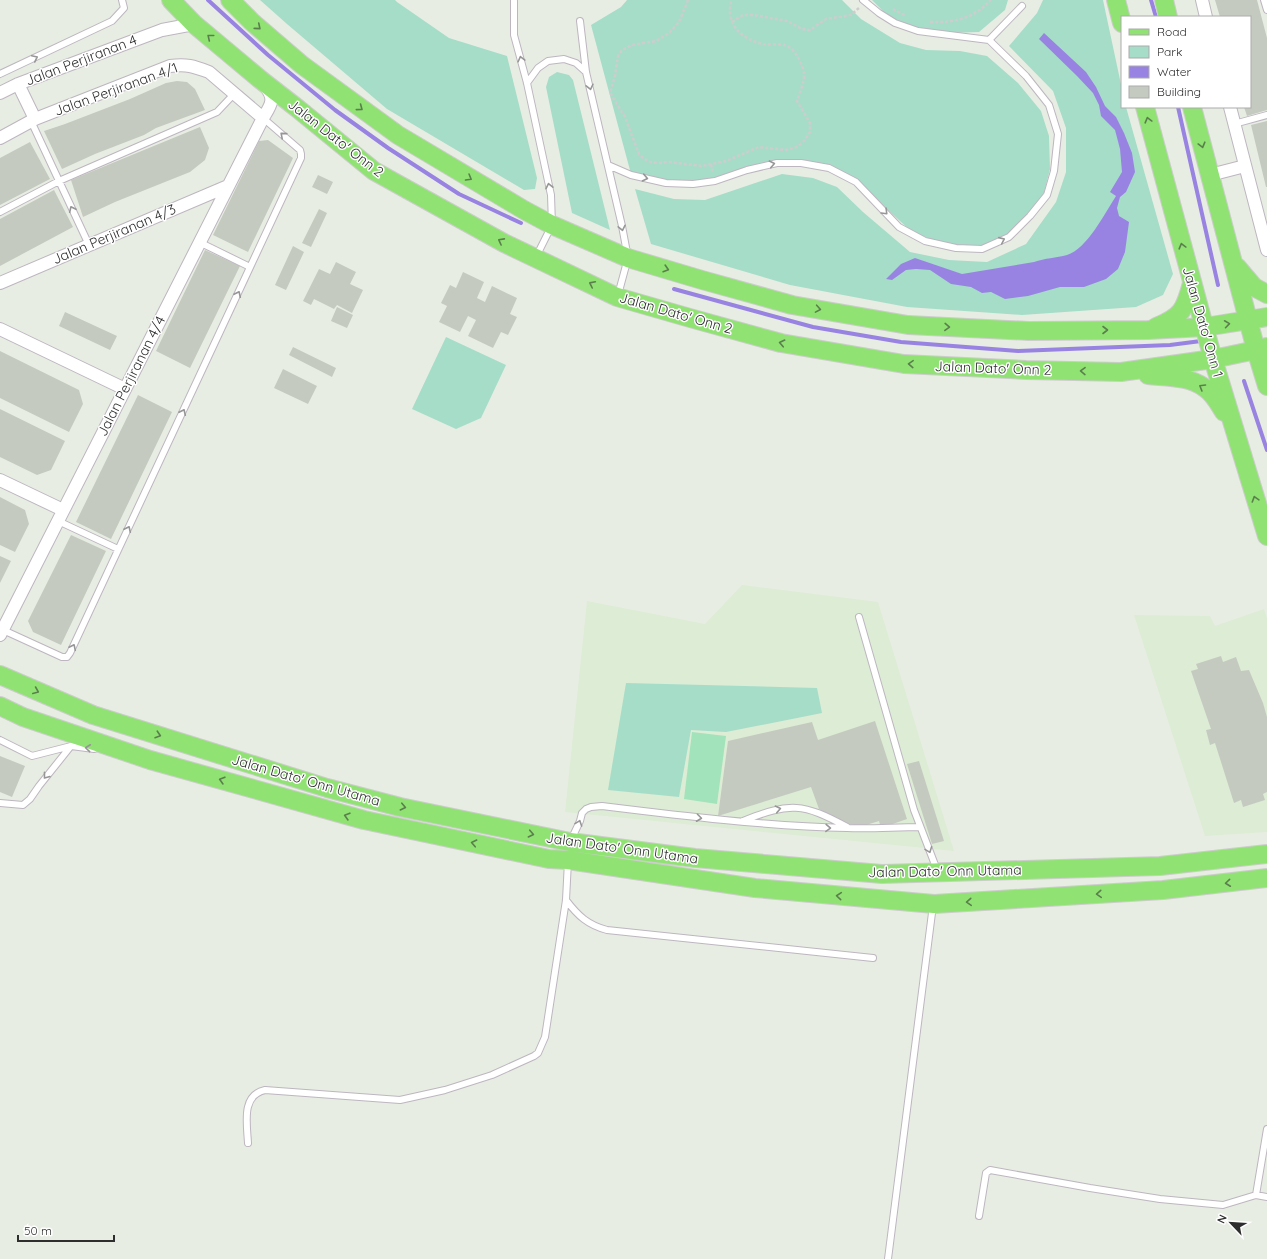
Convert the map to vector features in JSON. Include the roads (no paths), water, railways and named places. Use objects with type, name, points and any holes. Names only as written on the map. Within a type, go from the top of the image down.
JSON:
[{"type":"main road","points":[[230,0],[252,22],[302,65],[398,135],[552,225],[628,258],[792,305],[908,325],[1029,331],[1148,330],[1205,327],[1267,317]]},
{"type":"main road","points":[[1116,0],[1121,19]]},
{"type":"main road","points":[[1164,0],[1168,16]]},
{"type":"main road","name":"Jalan Dato' Onn 2","points":[[175,4],[194,24],[374,171],[504,243],[617,297],[781,343],[904,364],[1026,370],[1122,372],[1213,359],[1261,349]]},
{"type":"main road","name":"Jalan Dato' Onn 1","points":[[1145,108],[1213,359],[1267,536]]},
{"type":"main road","points":[[1192,108],[1249,321],[1261,349],[1267,386]]},
{"type":"main road","points":[[1233,262],[1254,287],[1267,294]]},
{"type":"main road","points":[[1148,330],[1169,322],[1179,314],[1187,302],[1192,283]]},
{"type":"main road","points":[[1122,372],[1186,379],[1205,388],[1216,400],[1234,429]]},
{"type":"main road","name":"Jalan Dato' Onn Utama","points":[[0,675],[93,715],[327,788],[569,851],[756,888],[934,904],[1164,890],[1267,878]]},
{"type":"main road","name":"Jalan Dato' Onn Utama","points":[[0,706],[23,716],[150,760],[364,820],[549,859],[569,851],[695,858],[882,874],[1160,866],[1267,854]]},
{"type":"main road","points":[[882,874],[882,899]]},
{"type":"street","points":[[1202,0],[1206,16]]},
{"type":"street","points":[[162,30],[175,4]]},
{"type":"street","name":"Jalan Perjiranan 4","points":[[0,93],[18,84],[162,30],[194,24]]},
{"type":"street","name":"Jalan Perjiranan 4/1","points":[[0,138],[33,120],[170,66],[183,65],[208,72],[262,118]]},
{"type":"street","name":"Jalan Perjiranan 4/4","points":[[1,631],[61,516],[262,118],[269,107],[272,100],[271,96],[269,90],[261,80]]},
{"type":"street","points":[[18,84],[33,120]]},
{"type":"street","points":[[262,118],[276,108],[297,108]]},
{"type":"street","points":[[1230,108],[1267,250]]},
{"type":"street","points":[[1210,175],[1245,166]]},
{"type":"street","name":"Jalan Perjiranan 4/3","points":[[0,283],[228,186]]},
{"type":"street","points":[[0,329],[125,389]]},
{"type":"street","points":[[0,480],[61,516]]},
{"type":"lane","points":[[0,74],[112,21],[124,8],[122,0]]},
{"type":"lane","points":[[1264,0],[1267,10]]},
{"type":"lane","points":[[514,1],[514,35],[527,83],[551,195],[552,225],[536,257]]},
{"type":"lane","points":[[608,165],[631,175],[666,183],[694,184],[715,182],[747,170],[777,163],[801,163],[829,168],[856,182],[899,227],[925,241],[956,248],[982,249],[1009,237],[1030,216],[1047,195],[1054,171],[1058,134],[1049,105],[1026,76],[989,40],[918,32],[895,23],[864,1]]},
{"type":"lane","points":[[989,40],[1022,6]]},
{"type":"lane","points":[[580,21],[586,72],[628,258],[617,297]]},
{"type":"lane","points":[[527,83],[538,68],[548,61],[564,59],[576,64],[586,72]]},
{"type":"lane","points":[[0,212],[59,181],[217,112],[234,94]]},
{"type":"lane","points":[[1234,124],[1267,115]]},
{"type":"lane","name":"Jalan Perjiranan 4/1","points":[[250,267],[301,158],[300,150],[262,118]]},
{"type":"lane","points":[[33,120],[59,181],[89,245]]},
{"type":"lane","points":[[1,631],[62,657],[67,656],[70,653],[250,267],[199,242]]},
{"type":"lane","points":[[61,516],[118,549]]},
{"type":"lane","points":[[858,617],[920,827],[938,873]]},
{"type":"lane","points":[[0,740],[32,756],[71,746],[127,752]]},
{"type":"lane","points":[[0,803],[23,805],[30,799],[71,746]]},
{"type":"lane","points":[[248,1143],[248,1105],[254,1095],[258,1092],[265,1090],[400,1100],[445,1090],[492,1075],[538,1053],[545,1038],[566,900],[569,851],[582,813],[586,809],[602,806],[705,819],[809,827],[920,827]]},
{"type":"lane","points":[[741,821],[761,813],[781,808],[796,807],[817,812],[849,828]]},
{"type":"lane","points":[[566,900],[581,918],[598,928],[607,930],[873,958]]},
{"type":"lane","points":[[888,1259],[934,904]]},
{"type":"lane","points":[[1256,1195],[1267,1129]]},
{"type":"lane","points":[[979,1216],[986,1173],[990,1170],[1160,1199],[1223,1205],[1256,1195],[1267,1197]]},
{"type":"water","points":[[1044,33],[1086,72],[1096,87],[1105,106],[1116,117],[1132,153],[1135,172],[1126,192],[1120,197],[1117,208],[1119,216],[1129,222],[1125,252],[1118,269],[1106,279],[1084,287],[1060,287],[1028,296],[1005,299],[991,292],[982,293],[971,287],[951,284],[930,270],[906,270],[892,280],[886,279],[901,264],[915,258],[962,274],[1067,255],[1082,246],[1101,221],[1116,196],[1110,192],[1122,172],[1120,149],[1115,130],[1101,116],[1099,105],[1093,93],[1039,39]]},
{"type":"waterway","points":[[208,0],[268,55],[335,110],[388,148],[459,194],[521,223]]},
{"type":"waterway","points":[[1151,0],[1156,16]]},
{"type":"waterway","points":[[1178,108],[1218,285]]},
{"type":"waterway","points":[[674,289],[813,327],[901,342],[1018,351],[1170,345],[1201,341]]},
{"type":"waterway","points":[[1244,381],[1267,450]]}]
